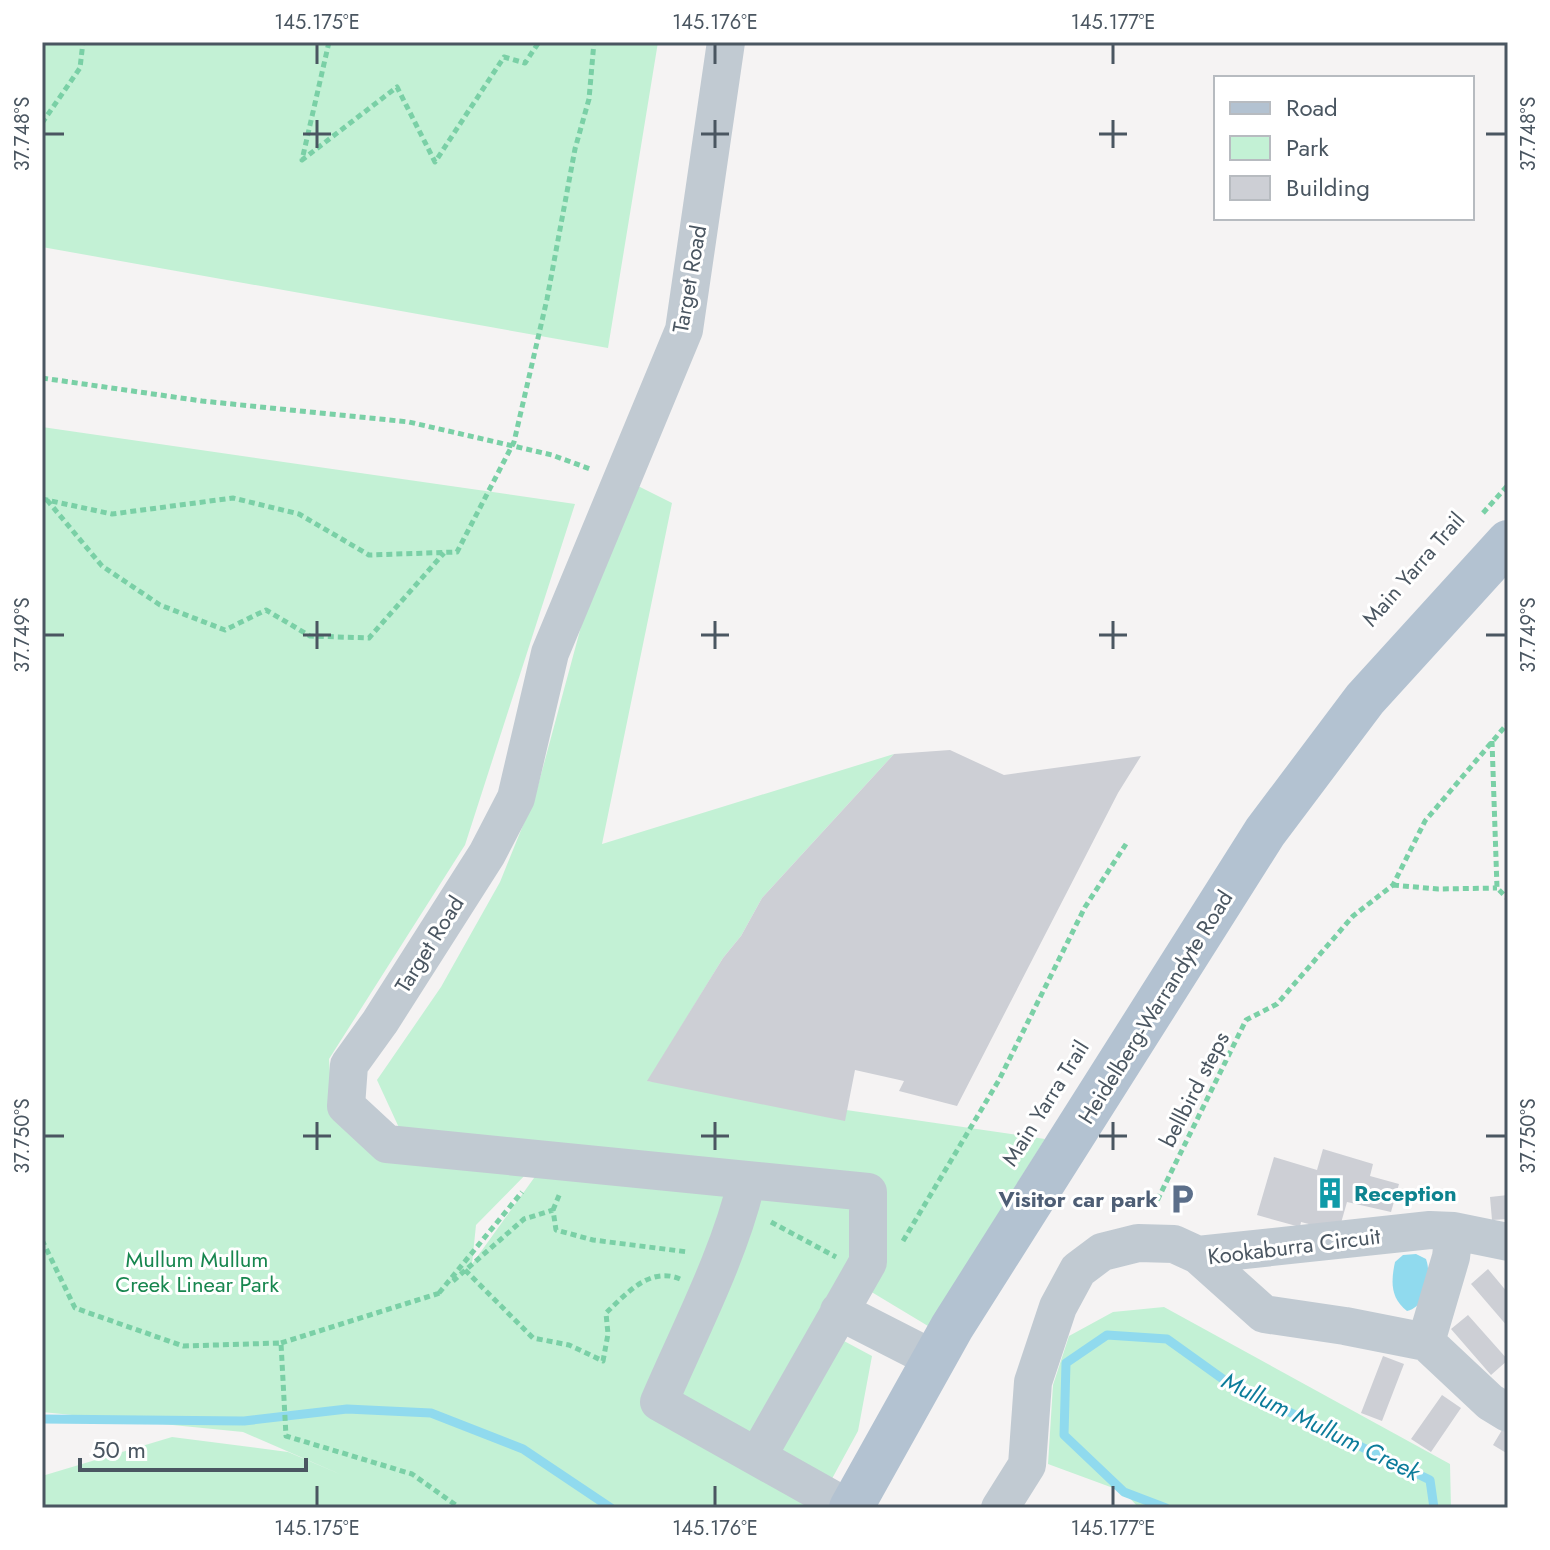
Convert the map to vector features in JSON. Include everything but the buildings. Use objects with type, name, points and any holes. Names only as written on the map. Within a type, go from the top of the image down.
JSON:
[{"type":"main road","name":"Heidelberg-Warrandyte Road","points":[[850,1508],[952,1327],[1265,832],[1493,530]]},
{"type":"street","name":"Target Road","points":[[726,42],[684,330],[550,653],[516,798],[487,854],[380,1022],[349,1065],[346,1106],[387,1144],[744,1193],[868,1192],[868,1262],[848,1296]]},
{"type":"street","points":[[744,1193],[659,1402],[850,1508]]},
{"type":"street","name":"Kookaburra Circuit","points":[[1198,1255],[1430,1230],[1454,1231],[1508,1242]]},
{"type":"street","points":[[1454,1231],[1451,1257],[1426,1342],[1502,1400]]},
{"type":"street","points":[[1000,1508],[1027,1465],[1033,1382],[1058,1307],[1078,1270],[1102,1252],[1138,1243],[1174,1244],[1198,1255]]},
{"type":"street","name":"Kookaburra Circuit","points":[[1198,1255],[1264,1314],[1426,1342]]},
{"type":"street","points":[[757,1457],[848,1296],[935,1360]]},
{"type":"path","points":[[42,123],[80,68],[83,42]]},
{"type":"path","points":[[329,42],[302,160],[397,87],[435,162],[504,57],[525,63],[539,42]]},
{"type":"path","points":[[44,500],[112,514],[233,498],[299,514],[369,555],[457,552],[512,446],[547,299],[575,149],[589,99],[594,42]]},
{"type":"path","points":[[42,378],[202,401],[409,422],[552,455],[621,481]]},
{"type":"path","name":"Main Yarra Trail","points":[[1493,530],[1508,485]]},
{"type":"path","points":[[44,500],[102,566],[160,605],[225,630],[266,610],[310,636],[369,638],[444,553]]},
{"type":"path","points":[[1497,888],[1438,889],[1393,885],[1425,821],[1508,723]]},
{"type":"path","points":[[1492,741],[1497,888],[1508,899]]},
{"type":"path","points":[[897,1251],[999,1080],[1085,907],[1126,844]]},
{"type":"path","name":"bellbird steps","points":[[1170,1172],[1246,1020],[1277,1004],[1353,916],[1393,885]]},
{"type":"path","points":[[439,1293],[524,1190]]},
{"type":"path","points":[[744,1193],[835,1256],[848,1296]]},
{"type":"path","points":[[42,1240],[75,1308],[183,1346],[281,1343],[439,1293],[524,1219],[553,1210],[556,1230],[593,1240],[721,1255]]},
{"type":"path","points":[[465,1270],[533,1338],[569,1345],[603,1361],[608,1334],[606,1313],[640,1281],[670,1274],[707,1289]]},
{"type":"path","points":[[281,1343],[286,1436],[412,1474],[460,1508]]},
{"type":"green space","points":[[42,42],[658,42],[608,348],[42,247]]},
{"type":"green space","name":"Mullum Mullum Creek Linear Park","points":[[42,427],[575,504],[465,845],[329,1059],[332,1102],[380,1152],[532,1168],[476,1225],[472,1264],[534,1178],[563,1144],[401,1132],[377,1080],[441,987],[500,882],[536,793],[592,586],[636,485],[672,503],[602,844],[894,754],[762,898],[648,1081],[1045,1139],[928,1326],[845,1276],[816,1326],[872,1356],[858,1431],[816,1508],[42,1508],[42,1476],[172,1437],[288,1452],[342,1475],[243,1432],[42,1412]]},
{"type":"green space","points":[[1164,1307],[1450,1464],[1451,1508],[1139,1508],[1124,1492],[1048,1464],[1053,1385],[1069,1336],[1113,1312]]},
{"type":"water","points":[[1416,1254],[1426,1259],[1428,1281],[1419,1303],[1407,1311],[1395,1295],[1395,1262],[1403,1255]]},
{"type":"waterway","name":"Mullum Mullum Creek","points":[[1166,1508],[1124,1492],[1064,1435],[1066,1363],[1107,1335],[1167,1339],[1227,1382],[1430,1480],[1434,1508]]},
{"type":"waterway","name":"Mullum Mullum Creek","points":[[42,1419],[244,1421],[347,1409],[431,1413],[523,1449],[611,1508]]},
{"type":"place","name":"Reception","points":[[1330,1193]]},
{"type":"place","name":"Visitor car park","points":[[1182,1199]]}]
